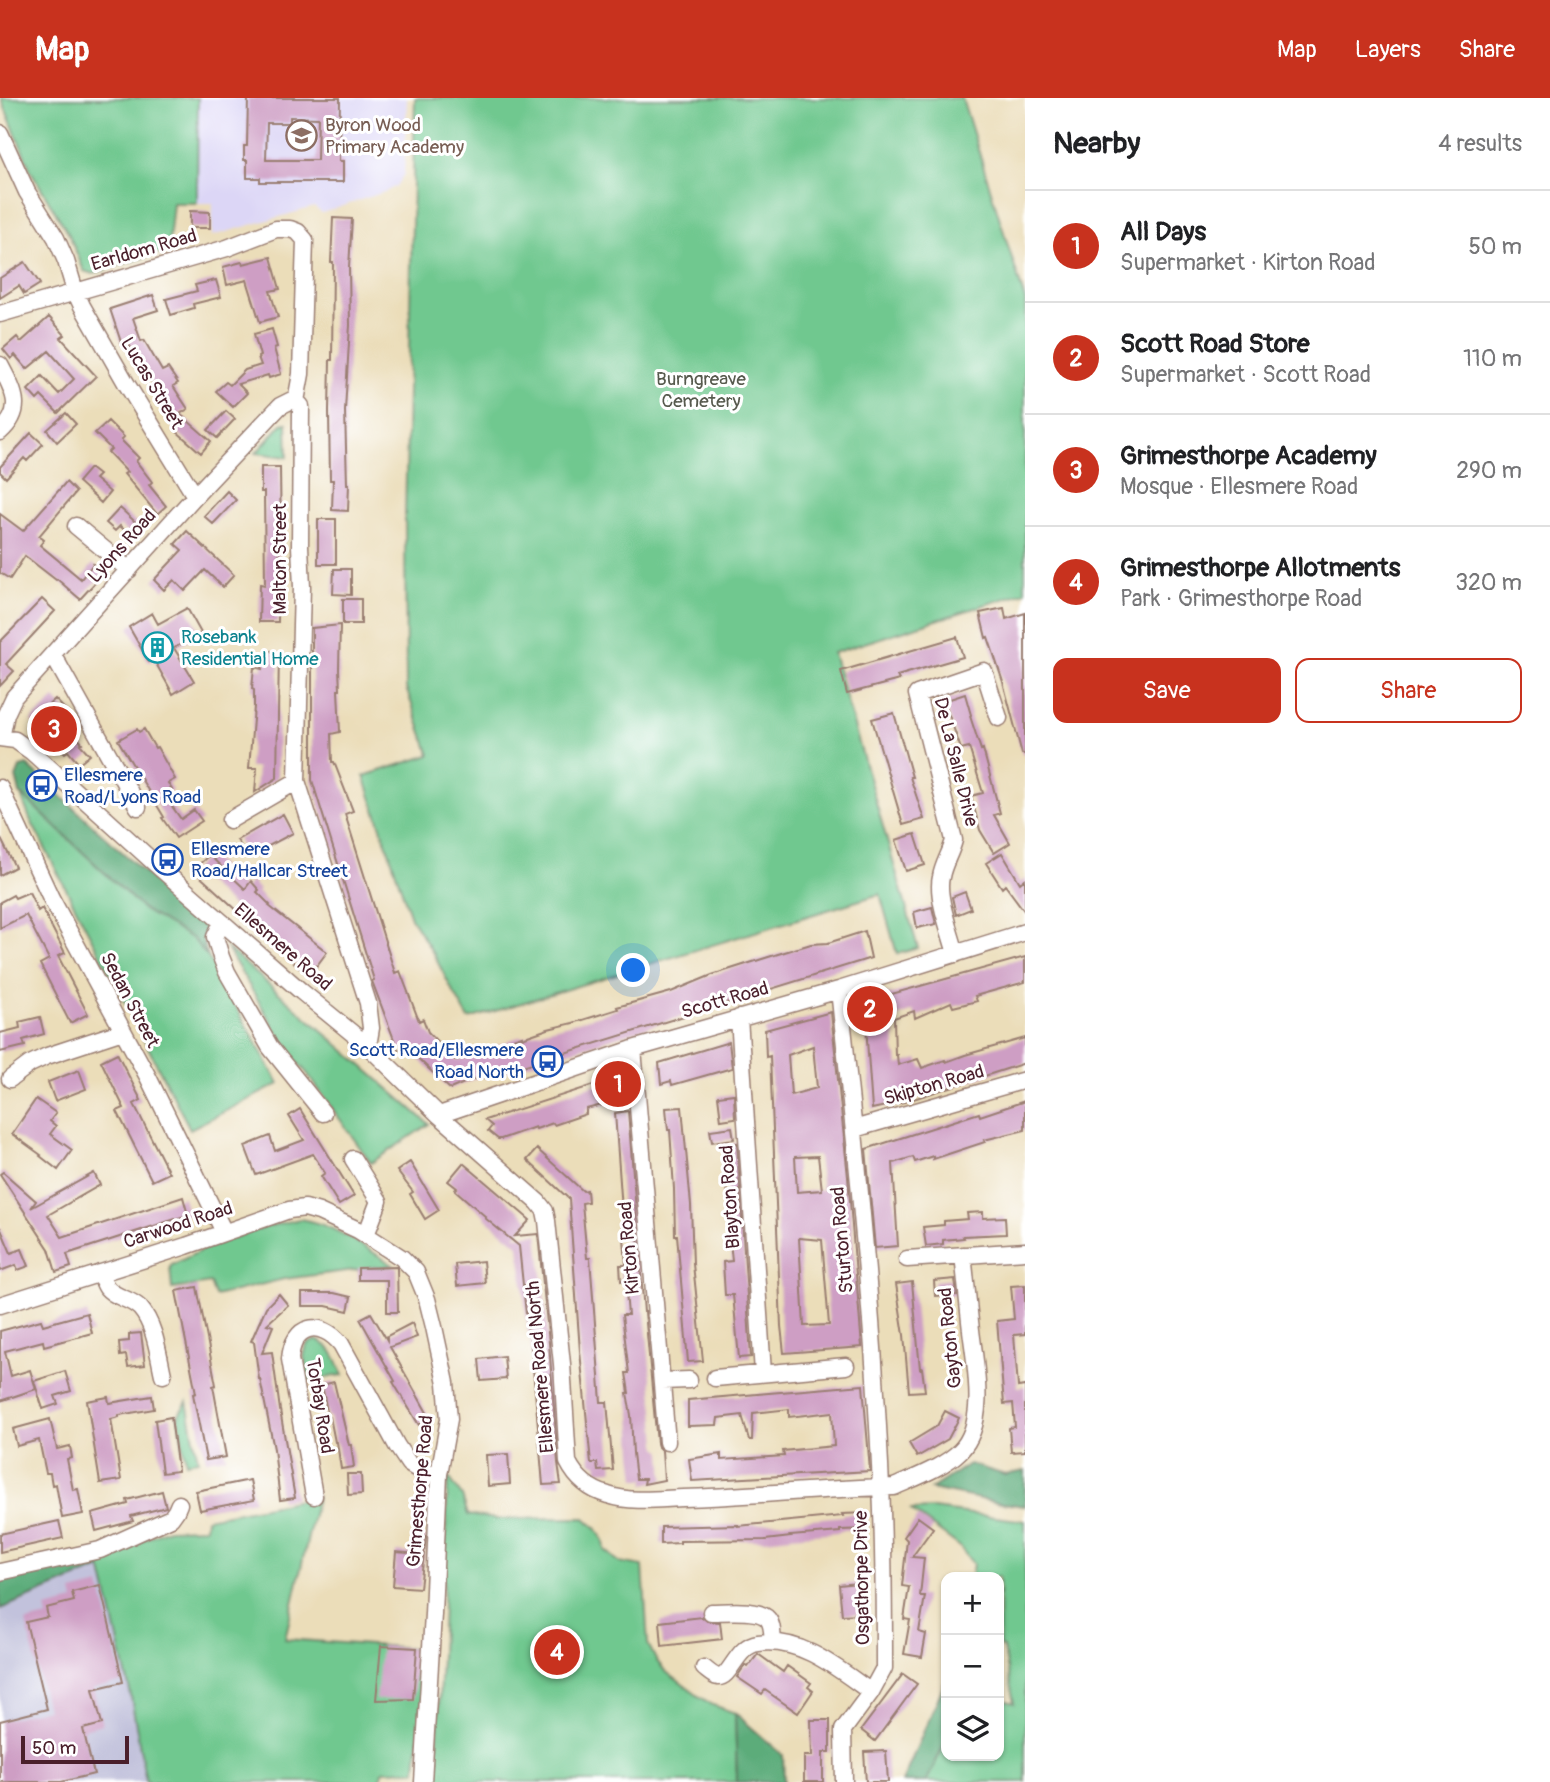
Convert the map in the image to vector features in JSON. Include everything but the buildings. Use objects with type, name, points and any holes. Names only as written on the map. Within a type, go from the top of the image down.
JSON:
[{"type":"street","name":"Lucas Street","points":[[0,133],[27,192],[56,238],[75,291],[126,383],[195,496]]},
{"type":"street","name":"Earldom Road","points":[[0,314],[227,248],[276,229],[298,232]]},
{"type":"street","name":"Malton Street","points":[[298,232],[305,240],[301,374],[296,401],[301,407],[302,587],[297,781],[368,1003],[368,1046]]},
{"type":"street","points":[[0,365],[16,403],[9,424],[0,432]]},
{"type":"street","name":"Lyons Road","points":[[1,738],[6,714],[14,697],[279,406],[296,401]]},
{"type":"street","points":[[76,526],[129,570]]},
{"type":"street","points":[[53,655],[138,807]]},
{"type":"street","name":"De La Salle Drive","points":[[956,954],[939,890],[954,841],[917,694],[984,671],[999,718]]},
{"type":"street","name":"Ellesmere Road","points":[[1,738],[15,740],[32,752],[222,922],[368,1046],[439,1115]]},
{"type":"street","points":[[230,820],[297,781]]},
{"type":"street","name":"Sedan Street","points":[[0,788],[51,898],[123,1031],[224,1232]]},
{"type":"street","points":[[222,922],[215,936],[227,972],[270,1047],[323,1113]]},
{"type":"street","name":"Scott Road","points":[[439,1115],[633,1049],[839,990],[1025,932]]},
{"type":"street","name":"Sturton Road","points":[[839,990],[854,1129],[874,1366],[881,1487]]},
{"type":"street","name":"Blayton Road","points":[[739,1018],[762,1373]]},
{"type":"street","points":[[10,1079],[30,1064],[47,1056],[123,1031]]},
{"type":"street","name":"Kirton Road","points":[[633,1049],[667,1442]]},
{"type":"street","name":"Skipton Road","points":[[854,1129],[1025,1080]]},
{"type":"street","name":"Ellesmere Road North","points":[[439,1115],[545,1210],[555,1285],[568,1462],[581,1480],[608,1496],[631,1500],[881,1487]]},
{"type":"street","points":[[354,1158],[379,1201],[366,1235]]},
{"type":"street","name":"Carwood Road","points":[[0,1305],[289,1210],[305,1208],[319,1212],[366,1235]]},
{"type":"street","name":"Grimesthorpe Road","points":[[366,1235],[402,1258],[416,1272],[427,1299],[446,1383],[449,1419],[439,1474],[423,1782]]},
{"type":"street","points":[[907,1259],[1025,1251]]},
{"type":"street","name":"Gayton Road","points":[[881,1487],[894,1487],[949,1459],[961,1450],[974,1426],[978,1391],[963,1255]]},
{"type":"street","points":[[100,1273],[106,1287],[139,1307],[151,1325],[163,1375]]},
{"type":"street","name":"Torbay Road","points":[[314,1496],[290,1359],[293,1341],[298,1334],[312,1328],[327,1331],[341,1343],[409,1464],[424,1473],[439,1474]]},
{"type":"street","points":[[715,1378],[846,1366]]},
{"type":"street","points":[[662,1381],[689,1380]]},
{"type":"street","name":"Osgathorpe Drive","points":[[871,1692],[884,1668],[881,1487]]},
{"type":"street","points":[[0,1572],[100,1550],[171,1518],[179,1504]]},
{"type":"street","points":[[711,1612],[746,1612],[765,1616],[770,1622],[773,1642]]},
{"type":"street","points":[[704,1668],[720,1677],[725,1675],[744,1647],[773,1642],[798,1647],[823,1659],[871,1692],[843,1730],[844,1782]]},
{"type":"shaded area","name":"Byron Wood Primary Academy","points":[[198,98],[407,98],[404,174],[396,186],[387,191],[322,213],[314,207],[212,236],[213,203],[197,203]]},
{"type":"shaded area","points":[[101,1568],[130,1691],[146,1782],[0,1782],[0,1609]]},
{"type":"green space","points":[[1,98],[198,98],[197,203],[173,203],[168,250],[93,274],[84,271],[69,235],[31,171]]},
{"type":"green space","name":"Burngreave Cemetery","points":[[415,98],[962,98],[1025,300],[1025,592],[833,653],[918,948],[897,954],[880,894],[469,1019],[411,918],[364,776],[430,755],[406,688],[405,518]]},
{"type":"green space","points":[[287,423],[288,457],[256,453],[282,424]]},
{"type":"green space","points":[[27,765],[205,928],[202,938],[208,957],[193,939],[144,910],[20,793],[16,777],[20,767]]},
{"type":"green space","points":[[20,793],[144,910],[193,939],[208,957],[279,1084],[190,1129],[30,819]]},
{"type":"green space","points":[[226,947],[429,1124],[371,1163],[307,1073],[291,1055]]},
{"type":"green space","points":[[300,1219],[337,1231],[393,1265],[284,1279],[215,1296],[210,1283],[172,1289],[170,1266],[233,1238]]},
{"type":"green space","points":[[316,1340],[330,1350],[343,1375],[308,1380],[304,1356],[307,1344]]},
{"type":"green space","points":[[187,1402],[198,1460],[186,1462],[178,1416]]},
{"type":"green space","points":[[969,1464],[1005,1475],[1025,1471],[1025,1506],[931,1489]]},
{"type":"green space","points":[[448,1476],[462,1496],[468,1515],[496,1519],[585,1518],[596,1528],[604,1541],[605,1550],[619,1562],[643,1566],[648,1644],[665,1671],[713,1705],[735,1713],[737,1782],[436,1782]]},
{"type":"green space","points":[[317,1497],[285,1639],[426,1649],[416,1770],[383,1771],[380,1782],[146,1782],[130,1691],[99,1558],[168,1529],[205,1528],[206,1518]]},
{"type":"green space","points":[[933,1509],[1025,1521],[1025,1782],[926,1782],[941,1751],[941,1761],[1004,1761],[1004,1700],[1014,1703],[1004,1652],[1004,1572],[972,1572],[973,1564],[959,1546],[911,1510]]},
{"type":"green space","points":[[99,1558],[101,1568],[0,1609],[0,1580]]},
{"type":"green space","points":[[941,1691],[941,1751],[926,1782],[902,1782]]},
{"type":"green space","points":[[735,1713],[783,1755],[784,1782],[737,1782]]},
{"type":"place","name":"Byron Wood Primary Academy","points":[[302,136]]},
{"type":"place","name":"Rosebank Residential Home","points":[[158,648]]},
{"type":"place","name":"Grimesthorpe Academy","points":[[54,729]]},
{"type":"place","name":"Ellesmere Road/Lyons Road","points":[[41,786]]},
{"type":"place","name":"Ellesmere Road/Hallcar Street","points":[[168,860]]},
{"type":"place","name":"Scott Road Store","points":[[870,1009]]},
{"type":"place","name":"Scott Road/Ellesmere Road North","points":[[547,1061]]},
{"type":"place","name":"All Days","points":[[618,1084]]},
{"type":"place","name":"Grimesthorpe Allotments","points":[[557,1652]]}]
